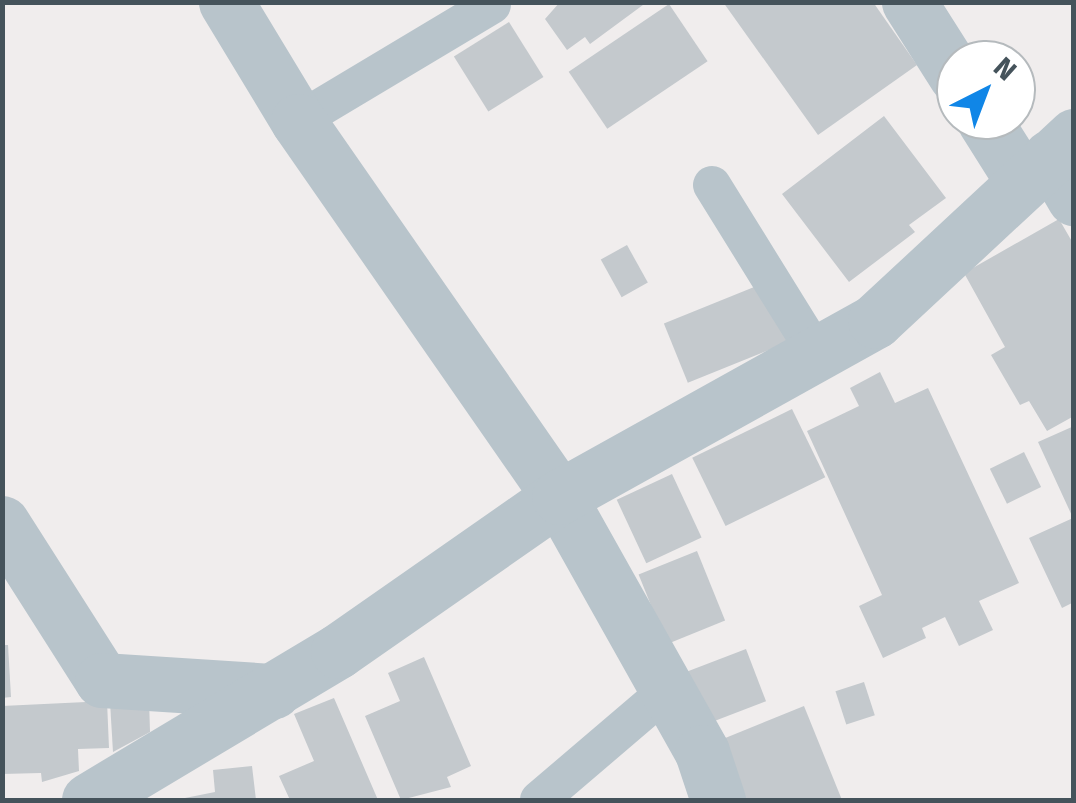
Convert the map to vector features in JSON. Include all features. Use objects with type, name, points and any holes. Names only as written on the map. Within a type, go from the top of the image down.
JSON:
[{"type":"street","points":[[226,2],[298,121],[558,496],[702,752],[718,800]]},
{"type":"street","points":[[910,2],[936,44]]},
{"type":"street","points":[[89,800],[274,691],[558,496],[874,320],[1055,168],[1014,140]]},
{"type":"street","points":[[2,523],[102,680],[274,691]]},
{"type":"lane","points":[[298,121],[492,5]]},
{"type":"lane","points":[[712,185],[816,353]]},
{"type":"lane","points":[[540,800],[668,690]]},
{"type":"building","points":[[560,2],[647,2],[590,44],[585,37],[567,50],[545,19]]},
{"type":"building","points":[[723,2],[873,2],[917,65],[818,135]]},
{"type":"building","points":[[669,4],[708,61],[607,129],[569,72]]},
{"type":"building","points":[[509,22],[543,77],[488,112],[454,56]]},
{"type":"building","points":[[884,116],[946,198],[909,225],[915,232],[849,282],[782,194]]},
{"type":"building","points":[[1059,219],[1074,245],[1074,416],[1047,431],[1029,401],[1020,405],[991,355],[1005,347],[964,273]]},
{"type":"building","points":[[627,245],[648,283],[622,297],[601,260]]},
{"type":"building","points":[[764,283],[788,342],[688,383],[664,323]]},
{"type":"building","points":[[880,372],[895,403],[928,388],[1019,583],[979,601],[993,630],[959,646],[945,617],[922,628],[926,638],[883,658],[859,606],[882,595],[807,431],[859,406],[850,388]]},
{"type":"building","points":[[792,409],[825,477],[726,526],[692,458]]},
{"type":"building","points":[[1074,426],[1074,602],[1062,608],[1029,538],[1073,518],[1038,442]]},
{"type":"building","points":[[1024,452],[1041,487],[1007,504],[990,469]]},
{"type":"building","points":[[672,474],[702,537],[646,563],[617,500]]},
{"type":"building","points":[[697,551],[725,621],[667,644],[639,575]]},
{"type":"building","points":[[2,645],[8,645],[11,697],[2,698]]},
{"type":"building","points":[[746,649],[766,701],[705,725],[685,672]]},
{"type":"building","points":[[424,657],[471,766],[447,777],[451,787],[401,800],[365,716],[400,701],[388,673]]},
{"type":"building","points":[[864,682],[875,715],[846,725],[835,691]]},
{"type":"building","points":[[334,698],[378,800],[290,800],[279,776],[314,761],[294,714]]},
{"type":"building","points":[[149,700],[150,732],[113,752],[110,702]]},
{"type":"building","points":[[107,701],[109,748],[78,749],[79,771],[42,782],[41,773],[2,774],[2,706]]},
{"type":"building","points":[[804,706],[842,800],[736,800],[713,743]]},
{"type":"building","points":[[252,766],[256,800],[175,800],[215,792],[213,770]]}]
